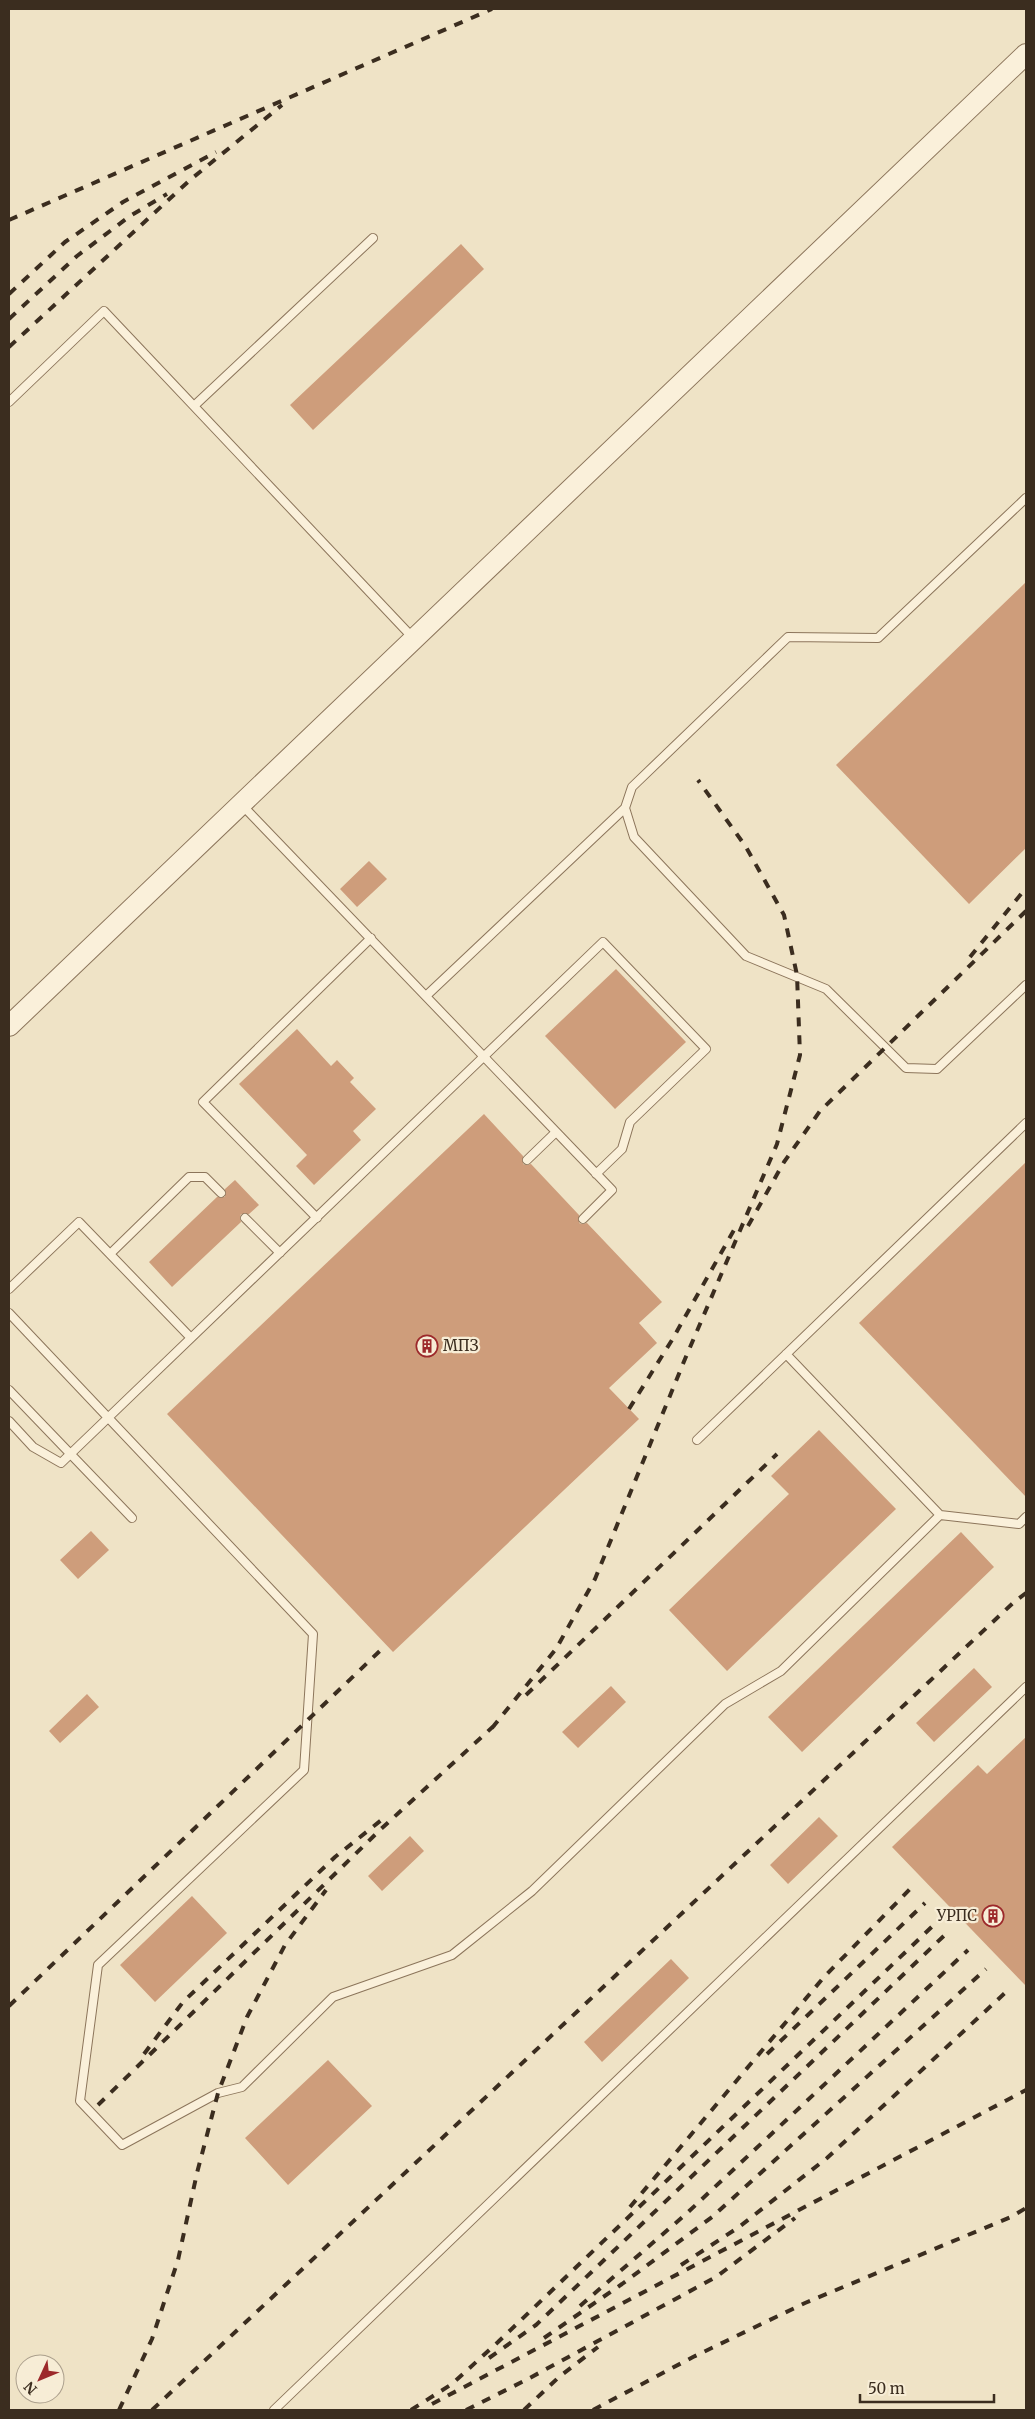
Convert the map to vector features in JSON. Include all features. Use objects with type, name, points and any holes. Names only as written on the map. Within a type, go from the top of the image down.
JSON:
[{"type":"street","points":[[9,1026],[1026,54]]},
{"type":"lane","points":[[194,406],[373,238]]},
{"type":"lane","points":[[9,402],[104,311],[415,640]]},
{"type":"lane","points":[[426,996],[625,808],[632,787],[788,637],[878,638],[1026,498]]},
{"type":"lane","points":[[242,805],[612,1190],[583,1219]]},
{"type":"lane","points":[[625,808],[634,837],[746,956],[826,989],[906,1068],[937,1069],[1026,985]]},
{"type":"lane","points":[[317,1218],[204,1102],[370,938]]},
{"type":"lane","points":[[9,1420],[33,1447],[61,1463],[603,942],[706,1049],[630,1122],[622,1149],[596,1174]]},
{"type":"lane","points":[[697,1440],[1026,1123]]},
{"type":"lane","points":[[527,1160],[556,1132]]},
{"type":"lane","points":[[110,1254],[190,1177],[205,1177],[221,1193]]},
{"type":"lane","points":[[245,1218],[280,1253]]},
{"type":"lane","points":[[9,1289],[79,1222],[191,1338]]},
{"type":"lane","points":[[9,1313],[313,1634],[304,1770],[98,1965],[80,2101],[122,2145],[218,2093],[242,2088],[333,1998],[452,1955],[532,1891],[725,1704],[781,1671],[940,1515]]},
{"type":"lane","points":[[786,1354],[940,1515],[1019,1524],[1026,1531]]},
{"type":"lane","points":[[9,1390],[132,1518]]},
{"type":"lane","points":[[1019,1524],[1026,1517]]},
{"type":"lane","points":[[274,2410],[1026,1687]]},
{"type":"building","points":[[461,244],[484,269],[313,430],[290,405]]},
{"type":"building","points":[[1026,582],[1026,848],[969,904],[836,765]]},
{"type":"building","points":[[369,861],[387,879],[357,907],[340,889]]},
{"type":"building","points":[[616,969],[686,1042],[615,1109],[545,1036]]},
{"type":"building","points":[[297,1029],[331,1066],[337,1060],[354,1078],[350,1082],[376,1109],[353,1131],[361,1140],[314,1185],[296,1166],[307,1155],[239,1084]]},
{"type":"building","name":"МПЗ","points":[[484,1114],[523,1156],[523,1164],[531,1164],[579,1215],[579,1223],[587,1223],[662,1302],[639,1323],[657,1343],[609,1388],[639,1419],[393,1652],[167,1414]]},
{"type":"building","points":[[1026,1162],[1026,1497],[859,1323]]},
{"type":"building","points":[[235,1180],[259,1205],[249,1214],[241,1214],[241,1222],[172,1287],[149,1262],[217,1197],[225,1197],[225,1189]]},
{"type":"building","points":[[819,1430],[896,1509],[727,1671],[669,1610],[789,1494],[771,1476]]},
{"type":"building","points":[[91,1531],[109,1550],[78,1579],[60,1560]]},
{"type":"building","points":[[961,1532],[994,1567],[802,1752],[768,1717]]},
{"type":"building","points":[[974,1668],[992,1687],[934,1742],[916,1723]]},
{"type":"building","points":[[611,1686],[626,1702],[578,1748],[562,1732]]},
{"type":"building","points":[[87,1694],[99,1707],[60,1743],[49,1731]]},
{"type":"building","name":"УРПС","points":[[1026,1737],[1026,1986],[892,1847],[978,1765],[987,1774]]},
{"type":"building","points":[[819,1817],[838,1836],[788,1884],[770,1865]]},
{"type":"building","points":[[410,1836],[424,1851],[382,1891],[368,1876]]},
{"type":"building","points":[[192,1896],[227,1933],[155,2002],[120,1965]]},
{"type":"building","points":[[671,1959],[689,1978],[602,2062],[584,2042]]},
{"type":"building","points":[[328,2060],[372,2106],[288,2185],[245,2138]]},
{"type":"railway","points":[[9,220],[492,9]]},
{"type":"railway","points":[[9,347],[190,180],[282,105]]},
{"type":"railway","points":[[9,294],[65,242],[123,202],[216,152]]},
{"type":"railway","points":[[9,319],[77,256],[130,216],[167,194]]},
{"type":"railway","points":[[492,1728],[556,1649],[595,1579],[685,1359],[777,1144],[800,1055],[797,975],[784,915],[746,847],[698,780]]},
{"type":"railway","points":[[970,957],[1026,888]]},
{"type":"railway","points":[[748,1226],[784,1162],[820,1111],[1026,911]]},
{"type":"railway","points":[[629,1409],[672,1340],[734,1230]]},
{"type":"railway","points":[[526,1695],[777,1454]]},
{"type":"railway","points":[[152,2410],[1013,1603],[1026,1593]]},
{"type":"railway","points":[[9,2006],[386,1645]]},
{"type":"railway","points":[[98,2105],[381,1829],[497,1723]]},
{"type":"railway","points":[[144,2054],[183,2002],[335,1857],[384,1818]]},
{"type":"railway","points":[[630,2207],[824,1977],[911,1888]]},
{"type":"railway","points":[[119,2410],[152,2339],[178,2260],[197,2173],[218,2093],[247,2017],[285,1945],[326,1890]]},
{"type":"railway","points":[[767,2054],[925,1903]]},
{"type":"railway","points":[[411,2410],[452,2384],[498,2342],[940,1919]]},
{"type":"railway","points":[[489,2358],[536,2325],[950,1930]]},
{"type":"railway","points":[[580,2306],[686,2214],[968,1950]]},
{"type":"railway","points":[[544,2338],[622,2284],[712,2217],[986,1969]]},
{"type":"railway","points":[[681,2265],[739,2227],[827,2158],[1006,1992]]},
{"type":"railway","points":[[432,2404],[1026,2090]]},
{"type":"railway","points":[[593,2410],[693,2357],[805,2303],[1011,2217],[1026,2208]]},
{"type":"railway","points":[[466,2410],[526,2380],[716,2277],[795,2218]]},
{"type":"railway","points":[[524,2410],[559,2377],[598,2347]]},
{"type":"place","name":"МПЗ","points":[[427,1346]]},
{"type":"place","name":"УРПС","points":[[993,1916]]}]
